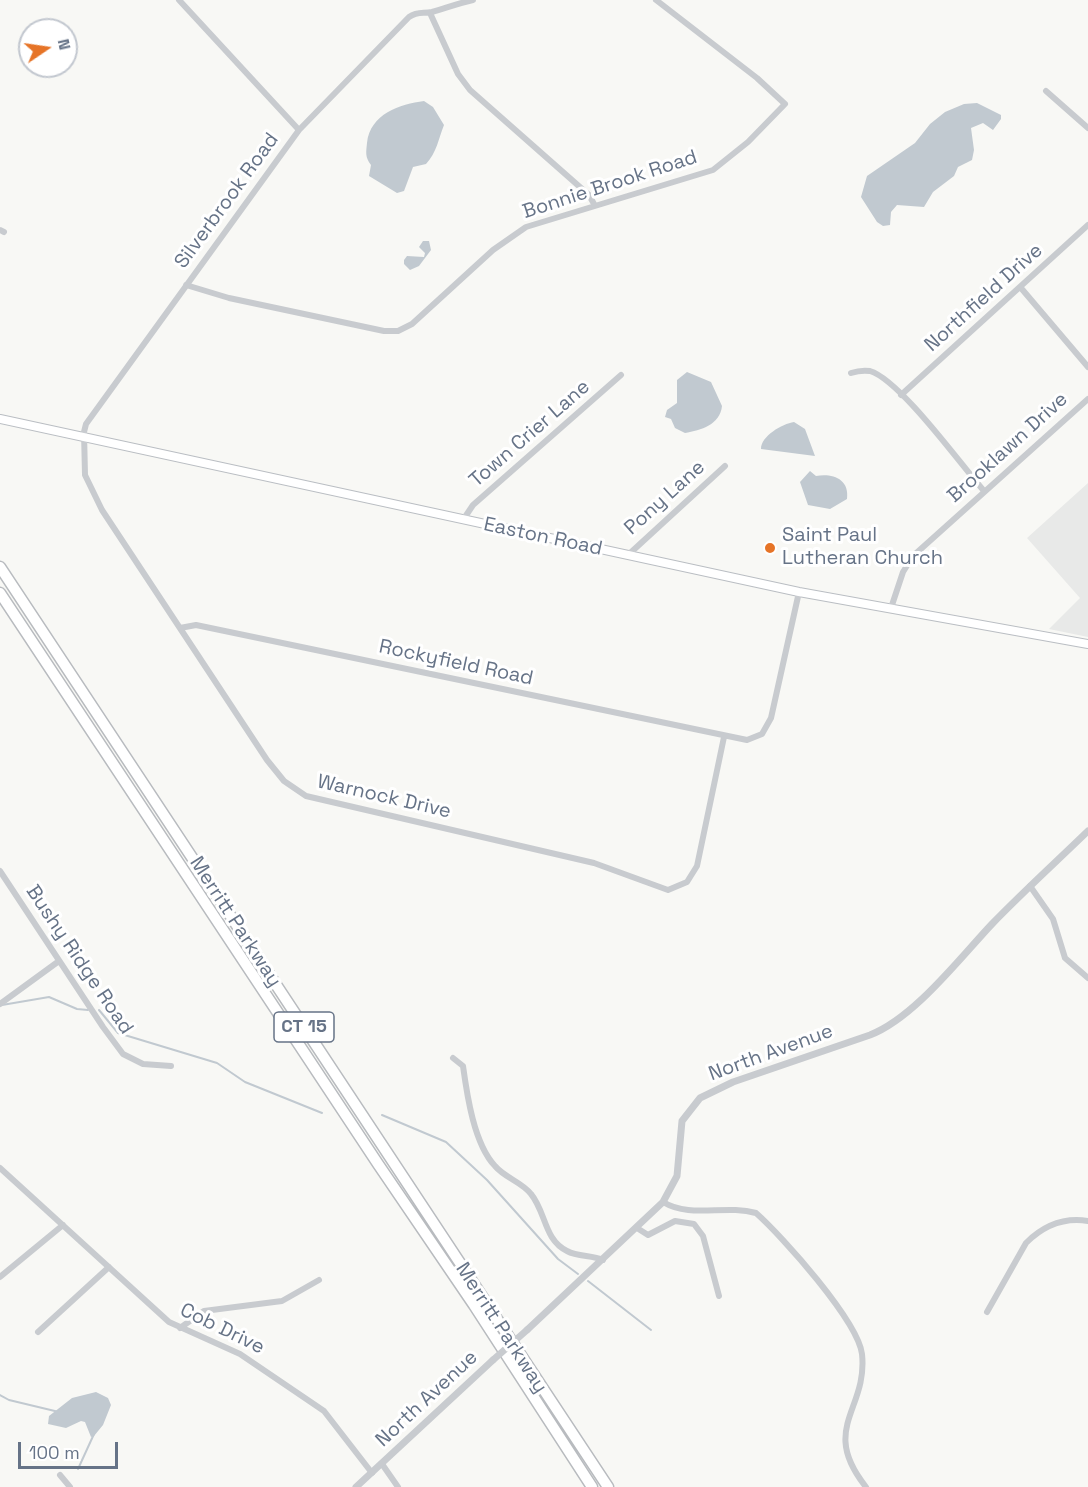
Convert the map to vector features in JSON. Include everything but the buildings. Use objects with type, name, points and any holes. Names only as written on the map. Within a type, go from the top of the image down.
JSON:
[{"type":"highway","name":"Merritt Parkway","points":[[0,567],[608,1487]]},
{"type":"highway","name":"Merritt Parkway","points":[[0,593],[371,1154],[474,1305],[592,1487]]},
{"type":"main road","name":"Easton Road","points":[[0,419],[799,591],[1088,644]]},
{"type":"street","name":"Silverbrook Road","points":[[84,437],[86,424],[98,406],[299,130],[179,0]]},
{"type":"street","points":[[299,130],[402,22],[420,11],[430,13],[473,0]]},
{"type":"street","name":"Bonnie Brook Road","points":[[186,285],[229,298],[384,331],[398,331],[412,324],[511,235],[547,219],[720,166],[785,107],[784,101],[656,0]]},
{"type":"street","points":[[430,13],[458,74],[470,90],[589,195],[594,204]]},
{"type":"street","points":[[1046,91],[1088,128]]},
{"type":"street","name":"Northfield Drive","points":[[902,395],[1088,225]]},
{"type":"street","points":[[1021,288],[1088,367]]},
{"type":"street","points":[[851,373],[869,371],[902,395],[984,491]]},
{"type":"street","name":"Town Crier Lane","points":[[463,520],[473,505],[619,376]]},
{"type":"street","name":"Brooklawn Drive","points":[[891,608],[907,564],[925,544],[1088,399]]},
{"type":"street","name":"Warnock Drive","points":[[84,437],[84,470],[91,492],[274,770],[300,794],[336,805],[601,865],[668,890],[687,882],[697,866],[724,737]]},
{"type":"street","name":"Pony Lane","points":[[628,555],[725,466]]},
{"type":"street","name":"Rockyfield Road","points":[[180,628],[196,625],[724,737],[753,739],[767,727],[799,591]]},
{"type":"street","name":"North Avenue","points":[[356,1487],[663,1202],[674,1186],[678,1171],[678,1138],[682,1121],[700,1098],[733,1082],[865,1037],[894,1024],[912,1010],[1030,886],[1088,831]]},
{"type":"street","name":"Bushy Ridge Road","points":[[0,871],[103,1028],[127,1057],[143,1064],[171,1066]]},
{"type":"street","points":[[1030,886],[1053,919],[1065,958],[1088,978]]},
{"type":"street","points":[[2,1002],[59,961]]},
{"type":"street","points":[[453,1058],[463,1066],[472,1120],[494,1166],[527,1189],[540,1209],[548,1231],[561,1247],[573,1253],[603,1260]]},
{"type":"street","name":"Cob Drive","points":[[0,1168],[163,1317],[180,1328],[240,1354],[314,1403],[334,1420],[372,1473]]},
{"type":"street","points":[[663,1202],[672,1207],[690,1211],[756,1213],[845,1315],[857,1335],[862,1363],[859,1385],[844,1429],[844,1444],[850,1461],[866,1487]]},
{"type":"street","points":[[987,1312],[1026,1243],[1035,1234],[1066,1220],[1088,1221]]},
{"type":"street","points":[[637,1227],[648,1235],[675,1221],[694,1224],[703,1236],[719,1296]]},
{"type":"street","points":[[0,1277],[63,1225]]},
{"type":"street","points":[[38,1332],[110,1268]]},
{"type":"street","points":[[180,1328],[204,1311],[282,1301],[291,1298],[319,1280]]},
{"type":"street","points":[[382,1464],[398,1487]]},
{"type":"street","points":[[60,1475],[70,1487]]},
{"type":"shaded area","points":[[424,101],[433,107],[444,125],[430,159],[426,164],[413,167],[404,191],[397,193],[369,176],[371,165],[366,152],[369,133],[380,118],[388,112]]},
{"type":"shaded area","points":[[977,103],[1001,115],[1001,119],[993,130],[983,123],[971,128],[974,150],[972,160],[958,167],[954,176],[933,192],[924,207],[897,205],[891,212],[890,225],[883,226],[877,222],[861,197],[867,176],[915,143],[930,124],[945,112],[964,104]]},
{"type":"shaded area","points":[[423,241],[429,241],[431,250],[419,266],[410,270],[404,264],[404,260],[407,256],[424,257],[425,253],[419,247]]},
{"type":"shaded area","points":[[687,372],[711,382],[722,406],[718,418],[709,426],[685,433],[675,428],[671,419],[665,417],[667,410],[677,403],[677,380]]},
{"type":"shaded area","points":[[794,422],[805,429],[815,456],[761,449],[768,435]]},
{"type":"shaded area","points":[[810,471],[816,476],[828,475],[838,478],[846,486],[847,499],[830,509],[808,505],[800,482]]},
{"type":"shaded area","points":[[1088,483],[1088,637],[1049,629],[1080,598],[1027,538]]},
{"type":"shaded area","points":[[96,1392],[108,1398],[111,1405],[103,1425],[94,1436],[91,1437],[85,1422],[81,1421],[66,1428],[48,1424],[49,1416],[72,1398]]},
{"type":"waterway","points":[[2,1005],[49,997],[77,1009],[88,1010]]},
{"type":"waterway","points":[[99,1010],[118,1033],[217,1063],[245,1082],[322,1113]]},
{"type":"waterway","points":[[382,1115],[446,1142],[487,1180],[558,1259],[578,1274]]},
{"type":"waterway","points":[[588,1281],[651,1330]]},
{"type":"waterway","points":[[0,1395],[9,1400],[59,1412]]},
{"type":"waterway","points":[[78,1469],[94,1434]]},
{"type":"place","name":"Saint Paul Lutheran Church","points":[[770,548]]}]
